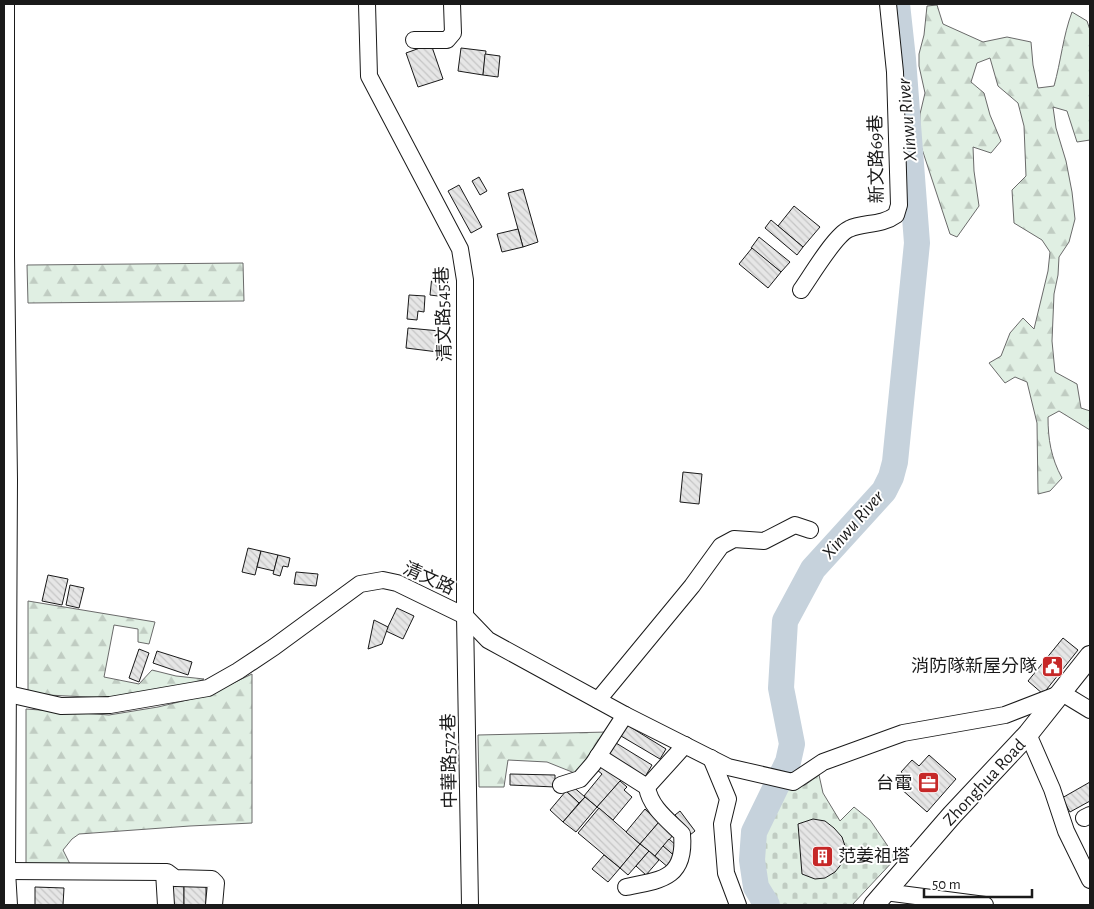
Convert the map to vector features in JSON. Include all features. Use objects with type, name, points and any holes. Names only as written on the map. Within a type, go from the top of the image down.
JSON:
[{"type":"main road","name":"Zhonghua Road","points":[[879,898],[952,815],[1028,734],[1090,656]]},
{"type":"street","points":[[6,4],[5,256],[9,479],[6,693],[7,871],[9,905]]},
{"type":"street","name":"清文路545巷","points":[[368,4],[369,76],[460,249],[465,280],[465,616]]},
{"type":"street","points":[[414,40],[447,40],[453,33],[452,4]]},
{"type":"street","name":"新文路69巷","points":[[801,290],[839,237],[849,229],[889,221],[896,215],[899,205],[895,72],[888,4]]},
{"type":"street","points":[[598,700],[692,586],[721,546],[734,539],[764,541],[795,525],[810,530]]},
{"type":"street","name":"清文路","points":[[6,693],[61,706],[110,705],[208,688],[274,647],[360,584],[383,580],[397,582],[465,616],[488,640],[625,715],[728,767],[793,782],[823,762],[903,733],[1004,715],[1062,693]]},
{"type":"street","name":"中華路572巷","points":[[465,616],[470,905]]},
{"type":"street","points":[[1062,693],[1090,710]]},
{"type":"street","points":[[561,785],[580,779],[625,715]]},
{"type":"street","points":[[1028,734],[1052,789],[1066,831],[1090,880]]},
{"type":"street","points":[[647,787],[685,745]]},
{"type":"street","points":[[598,756],[647,787],[649,797],[662,815],[682,834],[681,859],[675,870],[659,881],[626,887]]},
{"type":"street","points":[[711,758],[728,799],[722,824],[726,873],[738,905]]},
{"type":"street","points":[[7,871],[167,872],[175,878],[212,879],[216,883],[214,905]]},
{"type":"street","points":[[164,872],[166,905]]},
{"type":"street","points":[[879,898],[985,905]]},
{"type":"green space","points":[[937,5],[943,24],[983,42],[1007,37],[1031,42],[1038,88],[1054,86],[1066,30],[1072,12],[1087,21],[1090,30],[1090,140],[1077,142],[1067,111],[1053,107],[1056,128],[1066,161],[1075,219],[1069,242],[1059,257],[1054,294],[1052,341],[1055,372],[1077,384],[1081,408],[1090,411],[1090,430],[1059,411],[1048,417],[1051,448],[1062,478],[1050,491],[1038,494],[1037,423],[1027,382],[1015,377],[1005,383],[989,363],[1001,356],[1010,333],[1023,318],[1034,329],[1048,271],[1050,252],[1042,240],[1014,223],[1012,190],[1026,176],[1024,126],[1018,103],[998,86],[990,58],[977,63],[971,82],[984,93],[990,115],[1001,141],[991,153],[973,147],[979,206],[957,237],[950,234],[919,140],[920,114],[925,93],[919,66],[919,54],[924,35],[927,6]]},
{"type":"green space","points":[[243,263],[244,301],[28,303],[27,265]]},
{"type":"green space","points":[[28,601],[155,622],[149,644],[138,642],[138,629],[114,625],[104,677],[139,684],[152,670],[176,676],[204,679],[192,684],[107,698],[28,694]]},
{"type":"green space","points":[[252,674],[252,823],[79,834],[63,850],[71,866],[26,866],[26,709],[109,715],[158,707],[208,695]]},
{"type":"green space","points":[[608,732],[577,774],[547,762],[508,760],[504,787],[479,787],[478,735]]},
{"type":"green space","points":[[819,775],[823,793],[840,821],[854,807],[870,820],[896,858],[852,905],[773,905],[769,901],[754,858],[770,807],[784,786],[805,785]]},
{"type":"building","points":[[431,44],[443,79],[418,87],[406,53]]},
{"type":"building","points":[[461,48],[486,51],[483,75],[458,71]]},
{"type":"building","points":[[485,54],[500,56],[498,77],[483,75]]},
{"type":"building","points":[[479,177],[487,191],[480,195],[472,181]]},
{"type":"building","points":[[459,185],[482,227],[471,233],[448,191]]},
{"type":"building","points":[[523,189],[538,242],[523,247],[508,193]]},
{"type":"building","points":[[794,206],[820,227],[803,247],[778,226]]},
{"type":"building","points":[[771,220],[803,247],[797,255],[765,228]]},
{"type":"building","points":[[518,229],[523,247],[502,252],[497,234]]},
{"type":"building","points":[[759,237],[790,262],[781,272],[751,248]]},
{"type":"building","points":[[752,248],[781,272],[768,288],[739,264]]},
{"type":"building","points":[[432,276],[448,278],[446,297],[430,295]]},
{"type":"building","points":[[409,295],[425,296],[424,312],[418,311],[417,320],[407,319]]},
{"type":"building","points":[[408,328],[440,331],[438,352],[406,348]]},
{"type":"building","points":[[683,472],[702,474],[699,504],[680,502]]},
{"type":"building","points":[[248,548],[261,551],[255,575],[242,572]]},
{"type":"building","points":[[261,551],[278,555],[274,571],[257,567]]},
{"type":"building","points":[[278,555],[290,558],[288,567],[283,566],[280,576],[273,574]]},
{"type":"building","points":[[296,572],[318,574],[316,586],[294,584]]},
{"type":"building","points":[[48,575],[68,579],[62,605],[42,601]]},
{"type":"building","points":[[70,585],[84,588],[79,608],[66,605]]},
{"type":"building","points":[[397,608],[414,616],[403,639],[386,631]]},
{"type":"building","points":[[374,620],[388,627],[382,644],[368,649]]},
{"type":"building","name":"消防隊新屋分隊","points":[[1063,638],[1078,650],[1043,694],[1028,681]]},
{"type":"building","points":[[139,649],[149,653],[139,682],[129,678]]},
{"type":"building","points":[[157,651],[192,662],[188,675],[153,663]]},
{"type":"building","points":[[627,725],[666,749],[660,759],[621,736]]},
{"type":"building","points":[[616,743],[652,765],[645,777],[609,755]]},
{"type":"building","name":"台電","points":[[929,755],[956,779],[927,812],[900,788],[908,778],[901,772],[912,760],[919,766]]},
{"type":"building","points":[[602,764],[621,780],[597,807],[584,796],[602,774],[597,770]]},
{"type":"building","points":[[510,774],[555,775],[555,787],[510,785]]},
{"type":"building","points":[[620,781],[627,787],[624,790],[632,797],[613,820],[597,807]]},
{"type":"building","points":[[1090,782],[1090,801],[1070,812],[1062,798]]},
{"type":"building","points":[[571,785],[585,797],[579,803],[566,791]]},
{"type":"building","points":[[566,791],[579,803],[563,822],[550,810]]},
{"type":"building","points":[[585,797],[597,807],[576,832],[563,822]]},
{"type":"building","points":[[599,808],[640,844],[620,868],[578,833]]},
{"type":"building","points":[[645,809],[659,822],[640,844],[626,832]]},
{"type":"building","points":[[680,811],[695,831],[690,835],[675,815]]},
{"type":"building","name":"范姜祖塔","points":[[813,819],[825,821],[834,828],[842,837],[846,849],[843,862],[835,872],[825,878],[815,879],[802,874],[798,824]]},
{"type":"building","points":[[659,822],[674,834],[655,856],[640,844]]},
{"type":"building","points":[[669,839],[678,847],[672,854],[663,846]]},
{"type":"building","points":[[640,844],[649,851],[628,875],[620,868]]},
{"type":"building","points":[[663,846],[677,858],[669,868],[655,856]]},
{"type":"building","points":[[649,851],[659,860],[646,875],[636,866]]},
{"type":"building","points":[[604,855],[620,868],[608,882],[592,869]]},
{"type":"building","points":[[170,884],[184,884],[184,905],[170,905]]},
{"type":"building","points":[[184,886],[206,886],[206,905],[184,905]]},
{"type":"building","points":[[35,887],[64,888],[63,905],[35,905]]},
{"type":"waterway","name":"Xinwu River","points":[[767,905],[756,887],[752,860],[754,832],[788,762],[792,744],[781,688],[785,621],[813,569],[884,491],[891,477],[895,462],[917,243],[897,4]]},
{"type":"place","name":"消防隊新屋分隊","points":[[1053,666]]},
{"type":"place","name":"台電","points":[[928,783]]},
{"type":"place","name":"范姜祖塔","points":[[822,856]]}]
